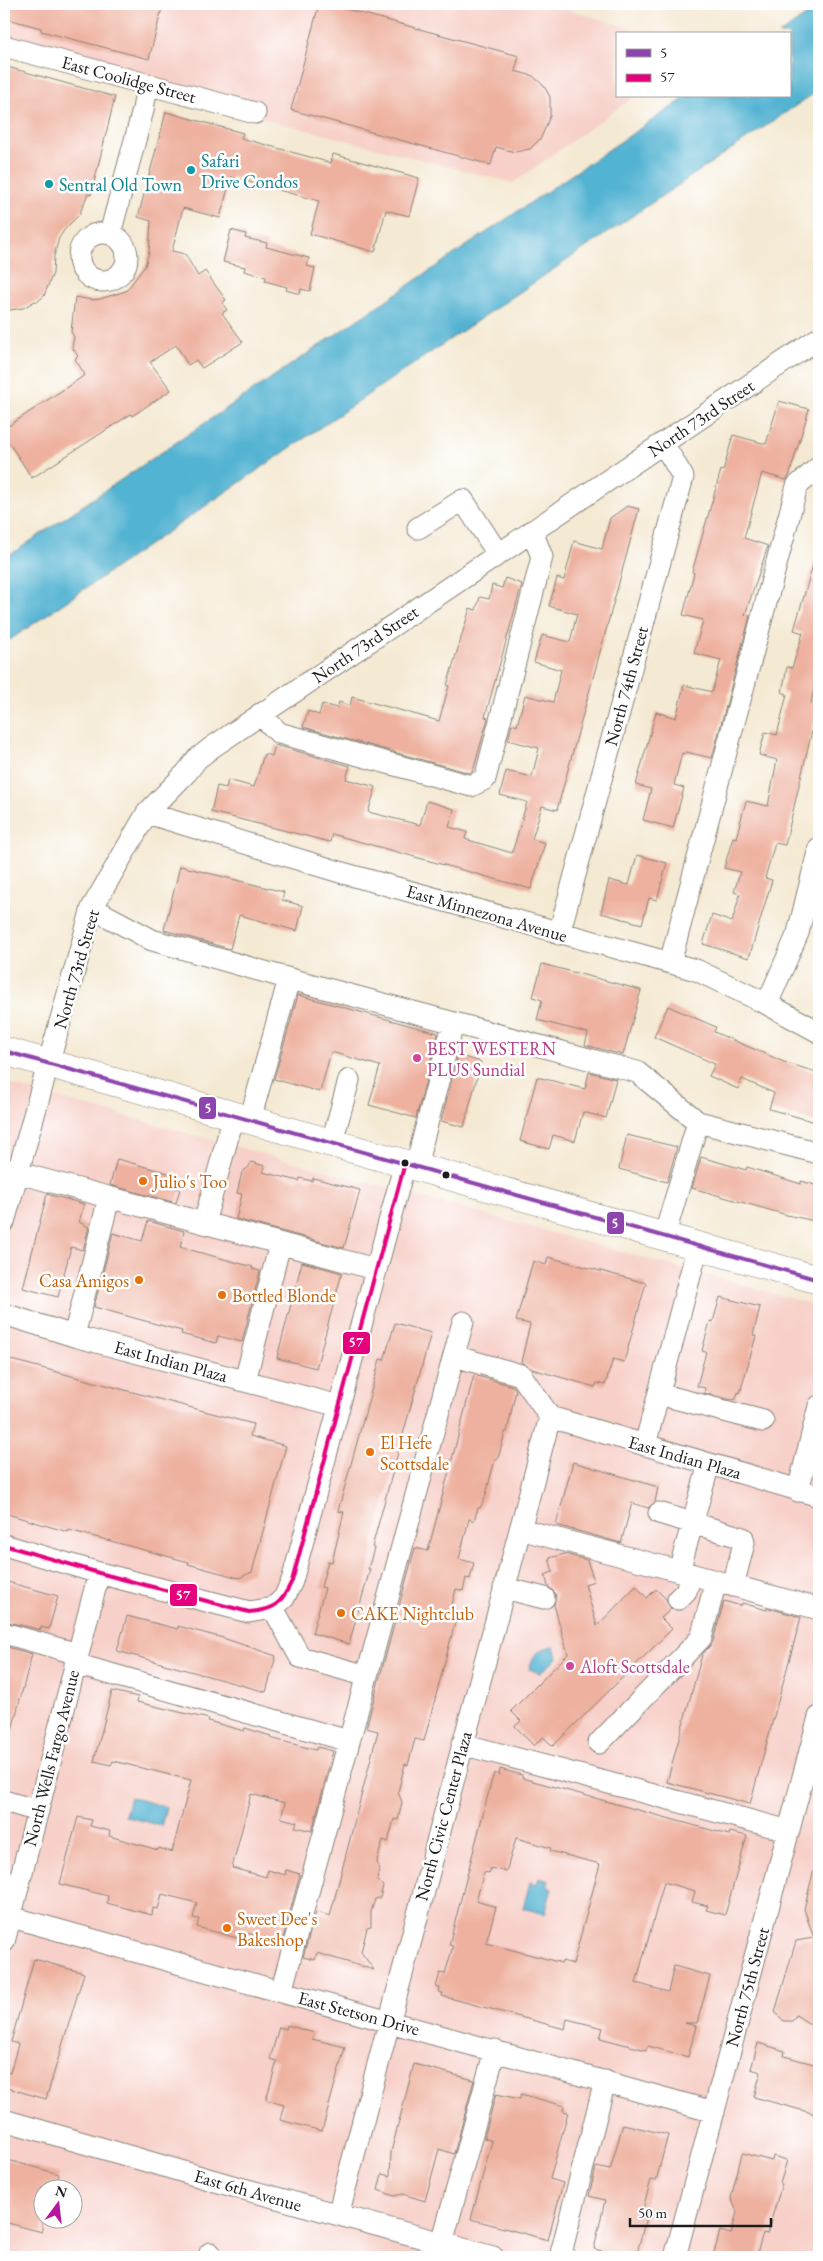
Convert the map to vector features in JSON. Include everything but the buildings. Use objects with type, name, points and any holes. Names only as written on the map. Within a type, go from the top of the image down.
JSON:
[{"type":"main road","points":[[4,1051],[819,1280]]},
{"type":"street","name":"East Coolidge Street","points":[[4,46],[255,112]]},
{"type":"street","points":[[110,234],[144,110],[147,84]]},
{"type":"street","name":"North 73rd Street","points":[[4,1222],[11,1171],[50,1063],[92,908],[147,813],[197,759],[260,714],[819,338]]},
{"type":"street","name":"North 74th Street","points":[[559,934],[683,477],[663,443]]},
{"type":"street","points":[[670,963],[798,486],[819,467]]},
{"type":"street","points":[[418,528],[464,500],[498,554]]},
{"type":"street","points":[[260,714],[279,733],[471,786],[485,779],[542,557],[532,531]]},
{"type":"street","name":"East Minnezona Avenue","points":[[147,813],[343,873],[559,934],[696,970],[767,1004],[819,1032]]},
{"type":"street","points":[[767,1004],[798,933],[819,848]]},
{"type":"street","points":[[92,908],[152,940],[453,1024],[638,1072],[698,1122],[819,1153]]},
{"type":"street","points":[[204,1223],[289,979]]},
{"type":"street","points":[[4,1545],[98,1573],[249,1612],[273,1608],[284,1598],[292,1582],[375,1269],[453,1024]]},
{"type":"street","points":[[332,1142],[349,1080]]},
{"type":"street","points":[[664,1237],[698,1122]]},
{"type":"street","points":[[11,1171],[375,1269]]},
{"type":"street","points":[[74,1336],[108,1198]]},
{"type":"street","points":[[245,1381],[280,1244]]},
{"type":"street","points":[[645,1445],[698,1246]]},
{"type":"street","name":"East Indian Plaza","points":[[4,1314],[74,1336],[339,1406]]},
{"type":"street","points":[[281,1992],[463,1322]]},
{"type":"street","points":[[454,1356],[521,1375],[550,1418]]},
{"type":"street","points":[[659,1394],[763,1421]]},
{"type":"street","points":[[798,1491],[819,1406]]},
{"type":"street","name":"East Indian Plaza","points":[[550,1418],[819,1496]]},
{"type":"street","name":"North Civic Center Plaza","points":[[338,2215],[388,2020],[550,1418]]},
{"type":"street","points":[[678,1599],[686,1591],[685,1573],[692,1523],[709,1464]]},
{"type":"street","points":[[599,1743],[701,1638],[744,1543],[743,1538],[659,1513]]},
{"type":"street","points":[[520,1529],[819,1609]]},
{"type":"street","name":"North Wells Fargo Avenue","points":[[4,1942],[7,1916],[38,1811],[98,1573]]},
{"type":"street","points":[[504,1588],[544,1598]]},
{"type":"street","points":[[273,1608],[300,1657],[367,1676]]},
{"type":"street","points":[[4,1633],[77,1659],[349,1741]]},
{"type":"street","name":"North 75th Street","points":[[675,2257],[819,1717]]},
{"type":"street","points":[[462,1744],[789,1831]]},
{"type":"street","points":[[4,1801],[38,1811]]},
{"type":"street","name":"East Stetson Drive","points":[[7,1916],[388,2020],[714,2112]]},
{"type":"street","points":[[442,2244],[494,2050]]},
{"type":"street","points":[[560,2257],[605,2082]]},
{"type":"street","name":"East 6th Avenue","points":[[4,2120],[493,2257]]},
{"type":"shaded area","points":[[4,4],[548,4],[643,32],[616,32],[616,98],[632,98],[513,183],[4,52]]},
{"type":"shaded area","points":[[4,1083],[819,1306],[819,2257],[4,2257]]},
{"type":"water","points":[[819,7],[819,90],[366,396],[4,644],[4,559],[685,98],[790,98],[790,32],[782,32]]},
{"type":"water","points":[[554,1646],[557,1658],[540,1673],[529,1669],[537,1653],[544,1648]]},
{"type":"water","points":[[130,1797],[166,1807],[161,1826],[125,1816]]},
{"type":"water","points":[[539,1878],[549,1881],[547,1886],[552,1888],[545,1914],[523,1908],[530,1882],[537,1884]]},
{"type":"transit line","name":"5","points":[[4,1051],[819,1280]]},
{"type":"transit line","name":"57","points":[[4,1545],[99,1573],[249,1612],[265,1610],[276,1604],[292,1581],[405,1163]]},
{"type":"place","name":"Safari Drive Condos","points":[[191,170]]},
{"type":"place","name":"Sentral Old Town","points":[[49,184]]},
{"type":"place","name":"BEST WESTERN PLUS Sundial","points":[[417,1058]]},
{"type":"place","name":"Julio's Too","points":[[143,1181]]},
{"type":"place","name":"Casa Amigos","points":[[139,1280]]},
{"type":"place","name":"Bottled Blonde","points":[[222,1295]]},
{"type":"place","name":"El Hefe Scottsdale","points":[[370,1452]]},
{"type":"place","name":"CAKE Nightclub","points":[[341,1613]]},
{"type":"place","name":"Aloft Scottsdale","points":[[570,1666]]},
{"type":"place","name":"Sweet Dee's Bakeshop","points":[[227,1928]]}]
